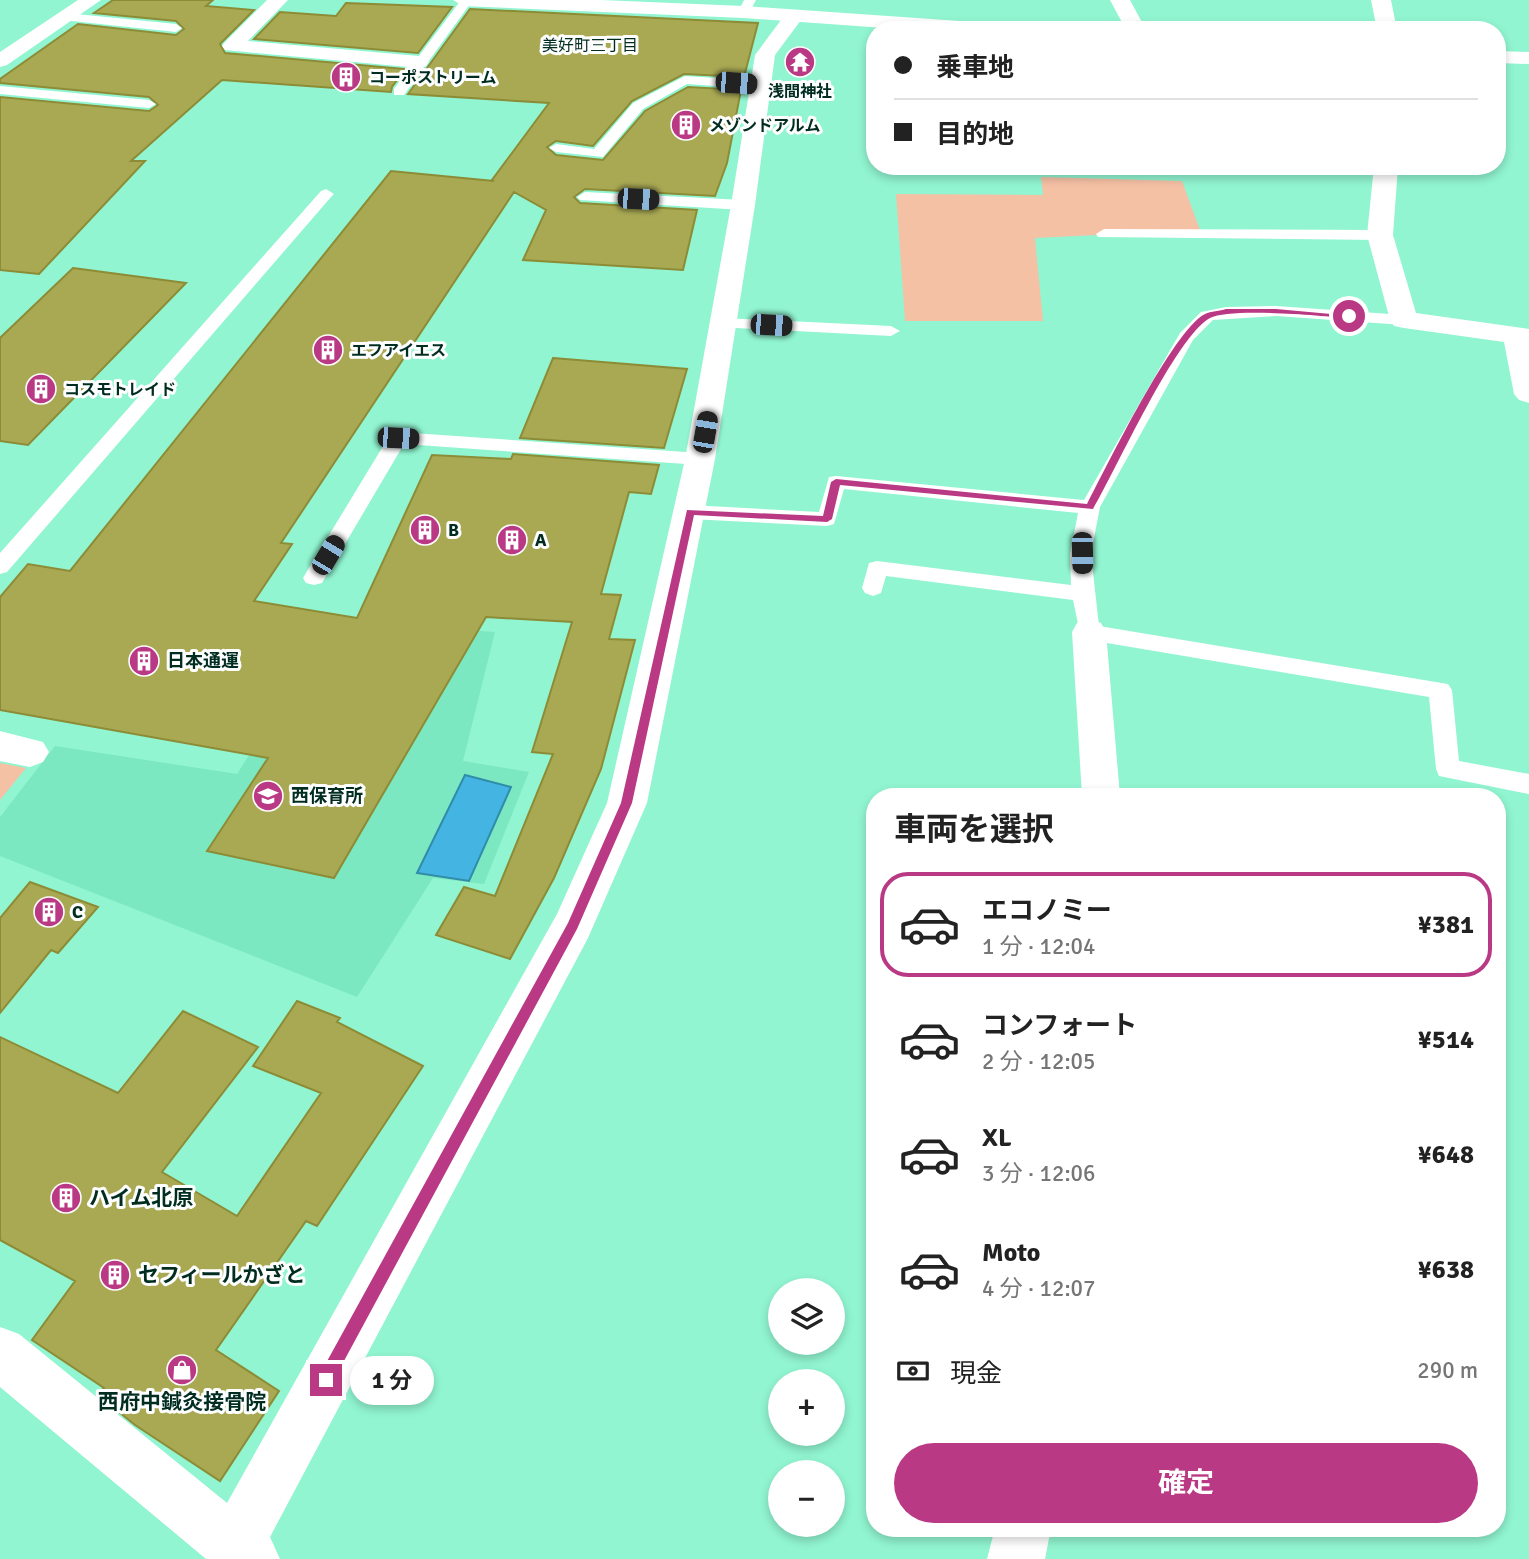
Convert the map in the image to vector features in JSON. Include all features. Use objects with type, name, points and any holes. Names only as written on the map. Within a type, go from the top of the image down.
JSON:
[{"type":"street","points":[[0,61],[91,0]]},
{"type":"street","points":[[278,0],[232,46],[419,62]]},
{"type":"street","points":[[465,0],[747,6],[794,16],[866,22]]},
{"type":"street","points":[[1120,0],[1131,21]]},
{"type":"street","points":[[1381,0],[1385,21]]},
{"type":"street","points":[[0,1353],[243,1552],[583,901],[626,803],[700,459],[743,205],[765,55],[794,16]]},
{"type":"street","points":[[1506,57],[1529,58]]},
{"type":"street","points":[[1385,175],[1380,234],[1404,320],[1523,336],[1529,394]]},
{"type":"street","points":[[1089,632],[1100,788]]},
{"type":"street","points":[[1016,1559],[1021,1537]]},
{"type":"lane","points":[[399,92],[465,0]]},
{"type":"lane","points":[[66,17],[176,28]]},
{"type":"lane","points":[[556,148],[598,155],[638,106],[685,80],[761,85]]},
{"type":"lane","points":[[0,90],[149,104]]},
{"type":"lane","points":[[615,103],[638,106]]},
{"type":"lane","points":[[2,562],[326,194]]},
{"type":"lane","points":[[586,197],[743,205]]},
{"type":"lane","points":[[1104,234],[1380,234]]},
{"type":"lane","points":[[1404,320],[1276,311],[1226,312],[1207,316],[1186,337],[1156,384],[1090,507],[1081,532],[1082,594],[1089,632],[1440,690],[1448,769],[1529,784]]},
{"type":"lane","points":[[723,323],[891,331]]},
{"type":"lane","points":[[314,578],[398,438],[700,459]]},
{"type":"lane","points":[[690,512],[827,519],[836,482],[1090,507]]},
{"type":"lane","points":[[873,588],[877,568],[1082,594]]},
{"type":"shaded area","points":[[1041,177],[1182,181],[1200,230],[1035,238],[1043,321],[905,321],[896,194],[1043,195]]},
{"type":"shaded area","name":"西保育所","points":[[335,621],[495,632],[463,761],[529,772],[484,884],[433,878],[357,997],[0,856],[0,817],[55,746],[237,774]]},
{"type":"shaded area","points":[[0,763],[26,768],[0,800]]},
{"type":"water","points":[[465,775],[511,787],[469,881],[417,873]]},
{"type":"building","points":[[113,0],[213,0],[206,6],[254,10],[220,44],[225,53],[405,69],[391,92],[222,80],[131,161],[145,161],[39,274],[0,270],[0,97],[149,111],[158,105],[149,97],[0,83],[0,79],[78,24],[176,35],[184,29],[176,21],[94,13]]},
{"type":"building","points":[[346,3],[452,7],[418,53],[254,39],[280,12],[336,16]]},
{"type":"building","points":[[470,9],[758,23],[744,77],[684,74],[632,101],[593,146],[556,141],[547,147],[556,155],[603,160],[645,111],[688,87],[741,90],[727,163],[715,196],[585,189],[574,197],[580,203],[697,210],[683,270],[523,260],[546,210],[514,192],[281,543],[292,544],[254,601],[357,618],[432,455],[511,459],[513,454],[659,465],[651,494],[629,492],[601,594],[621,595],[609,639],[635,640],[601,769],[554,878],[510,959],[436,935],[464,887],[495,896],[553,754],[532,752],[572,622],[486,617],[334,878],[207,851],[268,758],[0,710],[0,597],[28,564],[70,571],[391,171],[494,181],[492,180],[549,103],[408,94]]},
{"type":"building","name":"コスモトレイド","points":[[73,268],[186,283],[28,445],[0,441],[0,338]]},
{"type":"building","points":[[553,358],[687,369],[664,448],[520,438]]},
{"type":"building","name":"C","points":[[30,882],[98,907],[58,953],[51,950],[0,1013],[0,918]]},
{"type":"building","points":[[297,1001],[340,1018],[337,1022],[423,1066],[317,1226],[306,1221],[216,1350],[279,1391],[220,1481],[135,1425],[98,1395],[104,1388],[32,1340],[75,1281],[0,1240],[0,1037],[118,1093],[183,1011],[258,1047],[162,1172],[237,1216],[321,1093],[253,1066]]},
{"type":"place","name":"浅間神社","points":[[800,62]]},
{"type":"place","name":"コーポストリーム","points":[[346,77]]},
{"type":"place","name":"メゾンドアルム","points":[[686,125]]},
{"type":"place","name":"エフアイエス","points":[[328,350]]},
{"type":"place","name":"コスモトレイド","points":[[41,389]]},
{"type":"place","name":"B","points":[[425,530]]},
{"type":"place","name":"A","points":[[512,540]]},
{"type":"place","name":"日本通運","points":[[144,661]]},
{"type":"place","name":"西保育所","points":[[268,796]]},
{"type":"place","name":"C","points":[[49,912]]},
{"type":"place","name":"ハイム北原","points":[[66,1198]]},
{"type":"place","name":"セフィールかざと","points":[[115,1275]]},
{"type":"place","name":"西府中鍼灸接骨院","points":[[182,1370]]},
{"type":"district","name":"美好町三丁目","points":[[590,45]]},
{"type":"route","points":[[326,1380],[573,925],[626,803],[690,512],[827,519],[836,482],[1090,507],[1156,384],[1186,337],[1207,316],[1226,312],[1276,311],[1349,316]]}]
